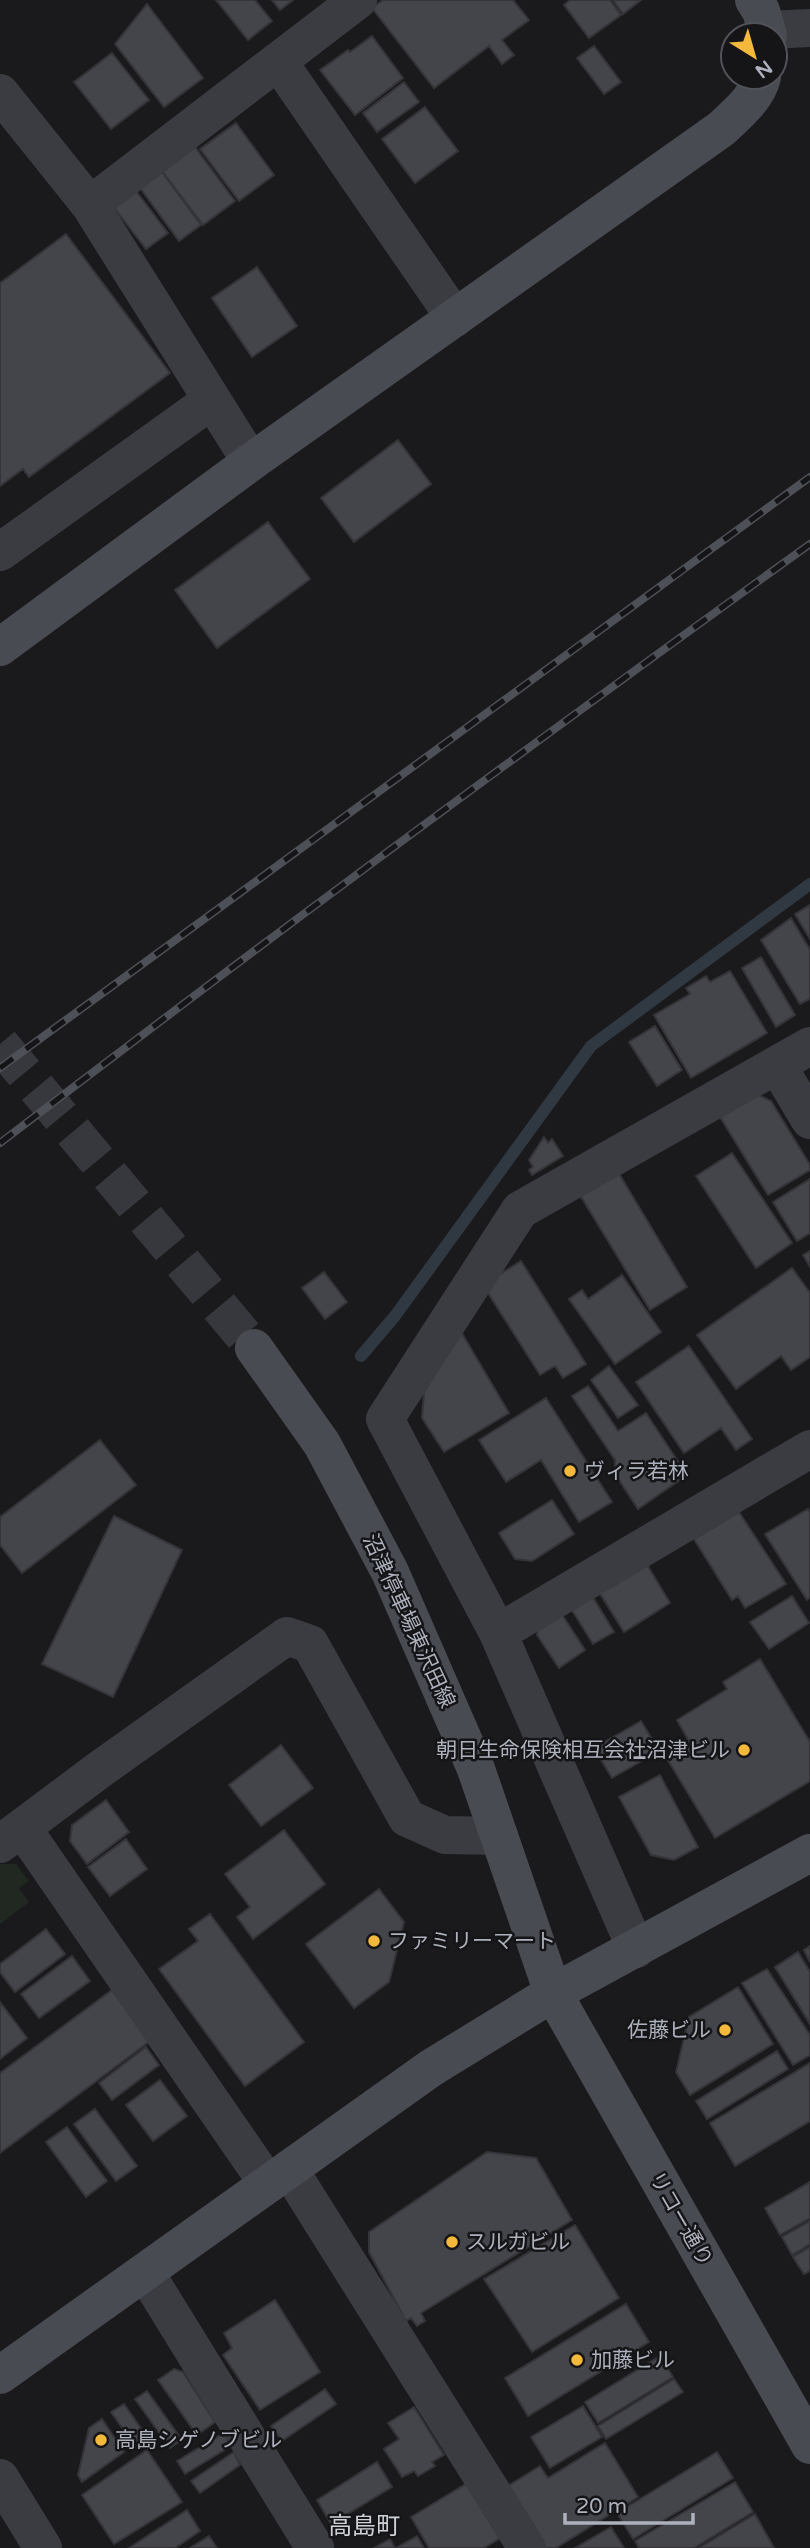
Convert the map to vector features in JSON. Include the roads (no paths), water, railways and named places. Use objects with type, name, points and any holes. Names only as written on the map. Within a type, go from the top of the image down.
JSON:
[{"type":"street","points":[[90,205],[358,0]]},
{"type":"street","points":[[789,26],[810,29]]},
{"type":"street","points":[[278,61],[455,318]]},
{"type":"street","points":[[0,648],[251,462],[721,129],[742,109],[755,91]]},
{"type":"street","points":[[0,93],[90,205],[251,462]]},
{"type":"street","points":[[0,552],[212,400]]},
{"type":"street","points":[[636,1949],[498,1633],[385,1419],[520,1210],[810,1046]]},
{"type":"street","points":[[777,1065],[810,1120]]},
{"type":"street","name":"沼津停車場東沢田線","points":[[254,1348],[322,1444],[390,1572],[476,1769],[553,1993]]},
{"type":"street","points":[[498,1633],[810,1449]]},
{"type":"street","points":[[499,1836],[445,1835],[407,1818],[310,1644],[288,1636],[99,1770],[11,1837],[278,2176],[527,2548]]},
{"type":"street","points":[[0,2375],[431,2068],[553,1993],[810,1853]]},
{"type":"street","name":"リコー通り","points":[[553,1993],[810,2445]]},
{"type":"street","points":[[145,2272],[315,2548]]},
{"type":"street","points":[[0,2477],[43,2548]]},
{"type":"waterway","points":[[361,1356],[395,1316],[591,1046],[810,884]]},
{"type":"tunnel","points":[[0,1044],[254,1348]]},
{"type":"railway","points":[[0,1068],[810,477]]},
{"type":"railway","points":[[0,1143],[403,840],[810,544]]},
{"type":"place","name":"ヴィラ若林","points":[[570,1471]]},
{"type":"place","name":"朝日生命保険相互会社沼津ビル","points":[[744,1750]]},
{"type":"place","name":"ファミリーマート","points":[[374,1941]]},
{"type":"place","name":"佐藤ビル","points":[[725,2030]]},
{"type":"place","name":"スルガビル","points":[[452,2242]]},
{"type":"place","name":"加藤ビル","points":[[577,2360]]},
{"type":"place","name":"高島シゲノブビル","points":[[101,2440]]},
{"type":"district","name":"高島町","points":[[364,2526]]}]
